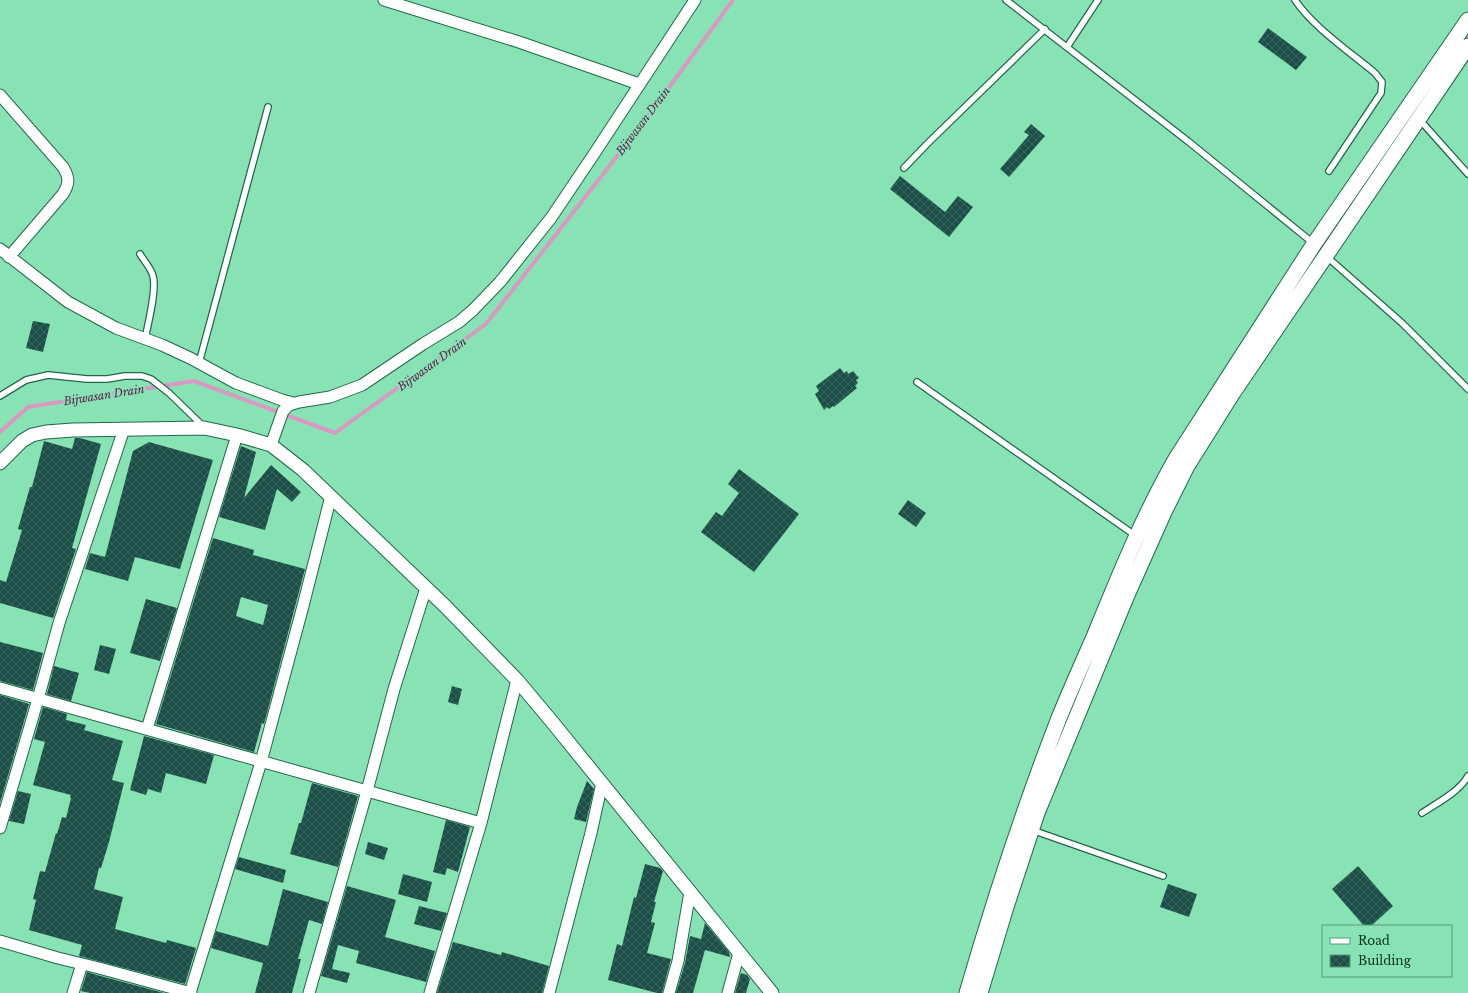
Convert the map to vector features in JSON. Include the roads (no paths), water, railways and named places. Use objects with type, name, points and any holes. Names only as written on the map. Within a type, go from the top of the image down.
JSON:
[{"type":"main road","points":[[967,993],[1017,834],[1051,740],[1136,536],[1164,480],[1177,456],[1314,244],[1468,20]]},
{"type":"main road","points":[[980,993],[1037,813],[1127,595],[1164,512],[1187,466],[1232,394],[1468,46]]},
{"type":"street","points":[[384,0],[519,42],[639,84]]},
{"type":"street","points":[[0,249],[68,302],[116,328],[200,363],[236,383],[286,404],[330,397],[362,385],[458,322],[473,310],[500,282],[551,218],[694,0]]},
{"type":"street","points":[[0,95],[63,167],[69,181],[68,187],[63,194],[9,257]]},
{"type":"street","points":[[272,442],[286,404]]},
{"type":"street","points":[[0,463],[22,441],[32,435],[46,432],[73,430],[204,428],[272,442],[331,496],[426,588],[517,680],[772,993]]},
{"type":"street","points":[[0,828],[59,623],[124,429]]},
{"type":"street","points":[[147,730],[237,435]]},
{"type":"street","points":[[0,941],[190,993],[260,762],[303,606],[331,496]]},
{"type":"street","points":[[309,993],[367,791],[394,689],[426,588]]},
{"type":"street","points":[[430,993],[481,822],[517,680]]},
{"type":"street","points":[[0,688],[260,762],[481,822]]},
{"type":"street","points":[[549,993],[591,833],[602,783]]},
{"type":"street","points":[[669,993],[678,961],[690,892]]},
{"type":"street","points":[[728,993],[739,953]]},
{"type":"street","points":[[73,993],[82,964]]},
{"type":"lane","points":[[1006,0],[1189,142],[1314,244]]},
{"type":"lane","points":[[1067,46],[1098,0]]},
{"type":"lane","points":[[1295,0],[1301,9],[1315,23],[1375,73],[1382,82],[1381,93],[1329,171]]},
{"type":"lane","points":[[904,168],[1045,29]]},
{"type":"lane","points":[[200,363],[268,107]]},
{"type":"lane","points":[[1419,119],[1468,174]]},
{"type":"lane","points":[[140,254],[152,272],[154,278],[154,288],[145,339]]},
{"type":"lane","points":[[1326,256],[1402,323],[1468,389]]},
{"type":"lane","points":[[0,396],[26,380],[48,375],[95,379],[107,379],[134,375],[142,376],[151,379],[169,393],[204,428]]},
{"type":"lane","points":[[917,382],[1136,536]]},
{"type":"lane","points":[[1422,813],[1455,789],[1468,776]]},
{"type":"lane","points":[[1032,830],[1163,876]]},
{"type":"waterway","name":"Bijwasan Drain","points":[[0,432],[28,407],[194,381],[335,433],[486,324],[643,123],[733,0]]}]
